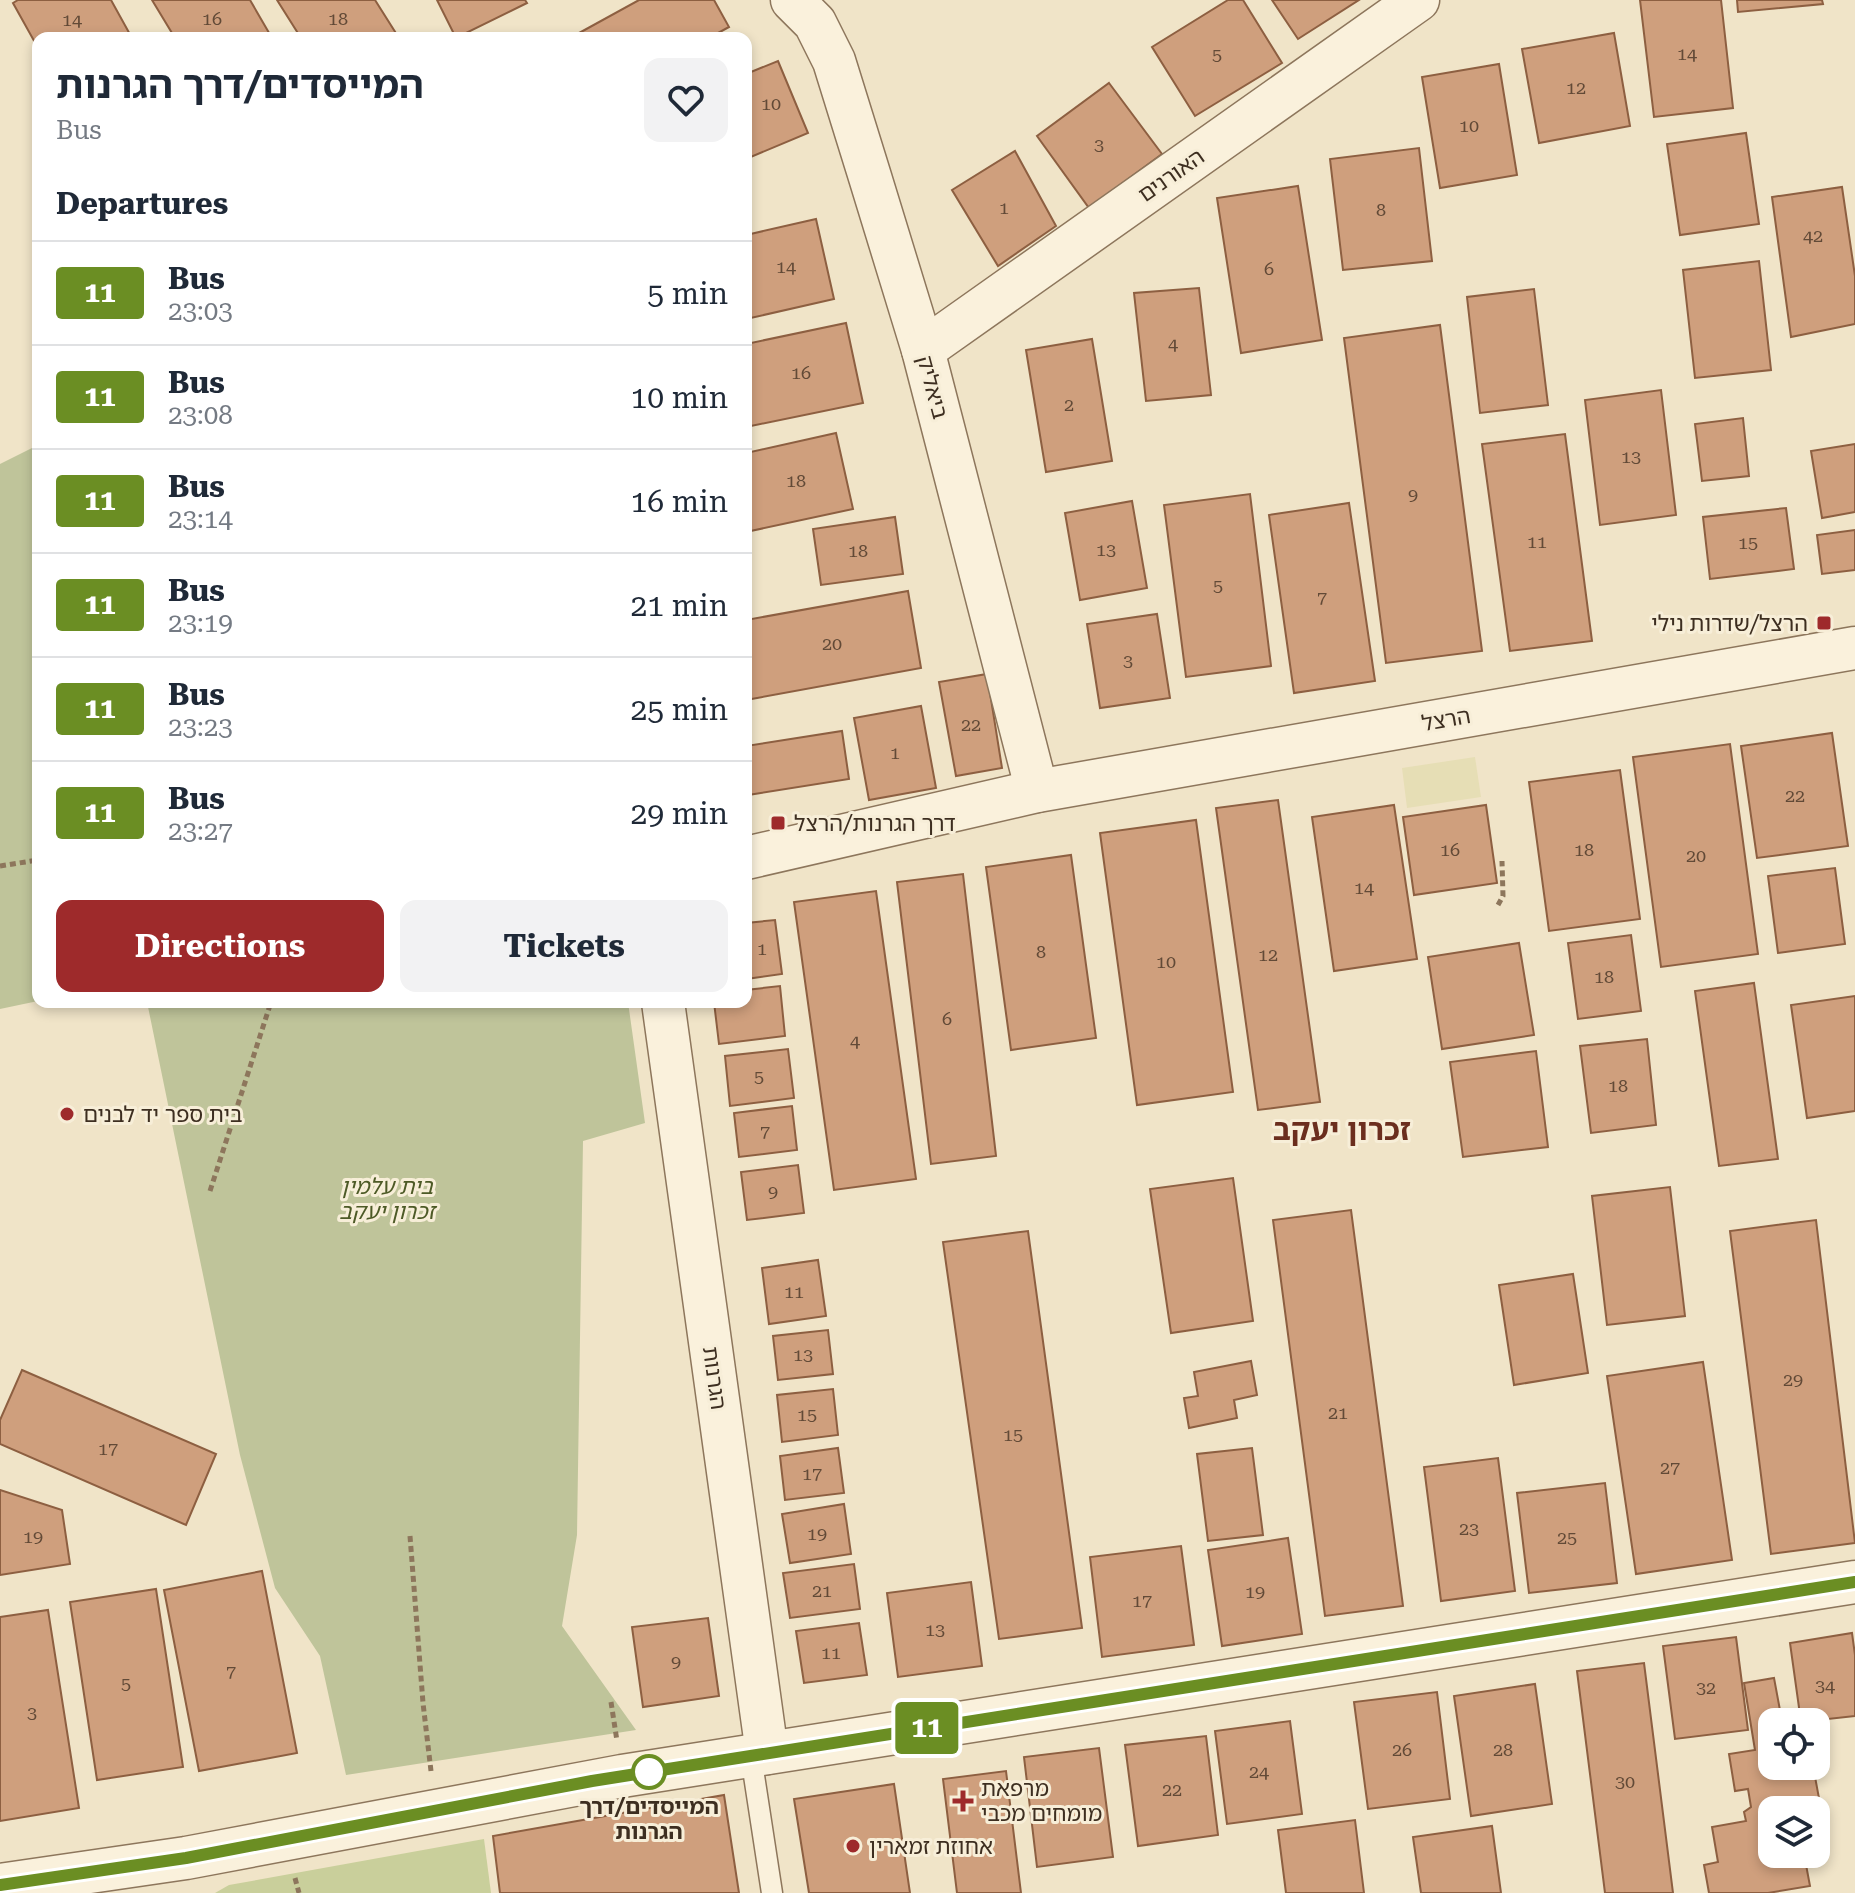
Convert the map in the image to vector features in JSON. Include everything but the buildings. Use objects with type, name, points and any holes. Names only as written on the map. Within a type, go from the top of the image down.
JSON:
[{"type":"street","name":"ביאליק","points":[[792,0],[815,23],[834,61],[923,350],[1037,791]]},
{"type":"street","name":"האורנים","points":[[923,350],[1418,0]]},
{"type":"street","name":"הרצל","points":[[1037,791],[1855,648]]},
{"type":"street","points":[[752,857],[1037,791]]},
{"type":"street","name":"הגרנות","points":[[664,1008],[759,1754]]},
{"type":"street","points":[[0,1885],[186,1858],[562,1786],[1855,1582]]},
{"type":"street","points":[[125,1893],[186,1858]]},
{"type":"lane","points":[[759,1754],[772,1893]]},
{"type":"path","points":[[0,866],[32,861]]},
{"type":"path","points":[[1498,905],[1503,896],[1502,861]]},
{"type":"path","points":[[210,1191],[269,1008]]},
{"type":"path","points":[[410,1536],[431,1771]]},
{"type":"path","points":[[611,1702],[618,1749]]},
{"type":"shaded area","points":[[1475,757],[1481,797],[1407,808],[1402,768]]},
{"type":"green space","points":[[32,448],[32,1002],[0,1009],[0,464]]},
{"type":"green space","name":"בית עלמין זכרון יעקב","points":[[148,1008],[629,1008],[645,1123],[583,1141],[577,1535],[562,1626],[636,1730],[346,1775],[320,1656],[275,1588],[240,1455]]},
{"type":"green space","points":[[484,1839],[491,1893],[215,1893],[229,1885]]},
{"type":"bus line","name":"11","points":[[0,1885],[186,1858],[592,1781],[1855,1582]]},
{"type":"place","name":"הרצל/שדרות נילי","points":[[1824,623]]},
{"type":"place","name":"דרך הגרנות/הרצל","points":[[778,823]]},
{"type":"place","name":"בית ספר יד לבנים","points":[[67,1114]]},
{"type":"place","name":"המייסדים/דרך הגרנות","points":[[649,1772]]},
{"type":"place","name":"מרפאת מומחים מכבי","points":[[963,1801]]},
{"type":"place","name":"אחוזת זמארין","points":[[853,1846]]},
{"type":"district","name":"זכרון יעקב","points":[[1342,1130]]}]
